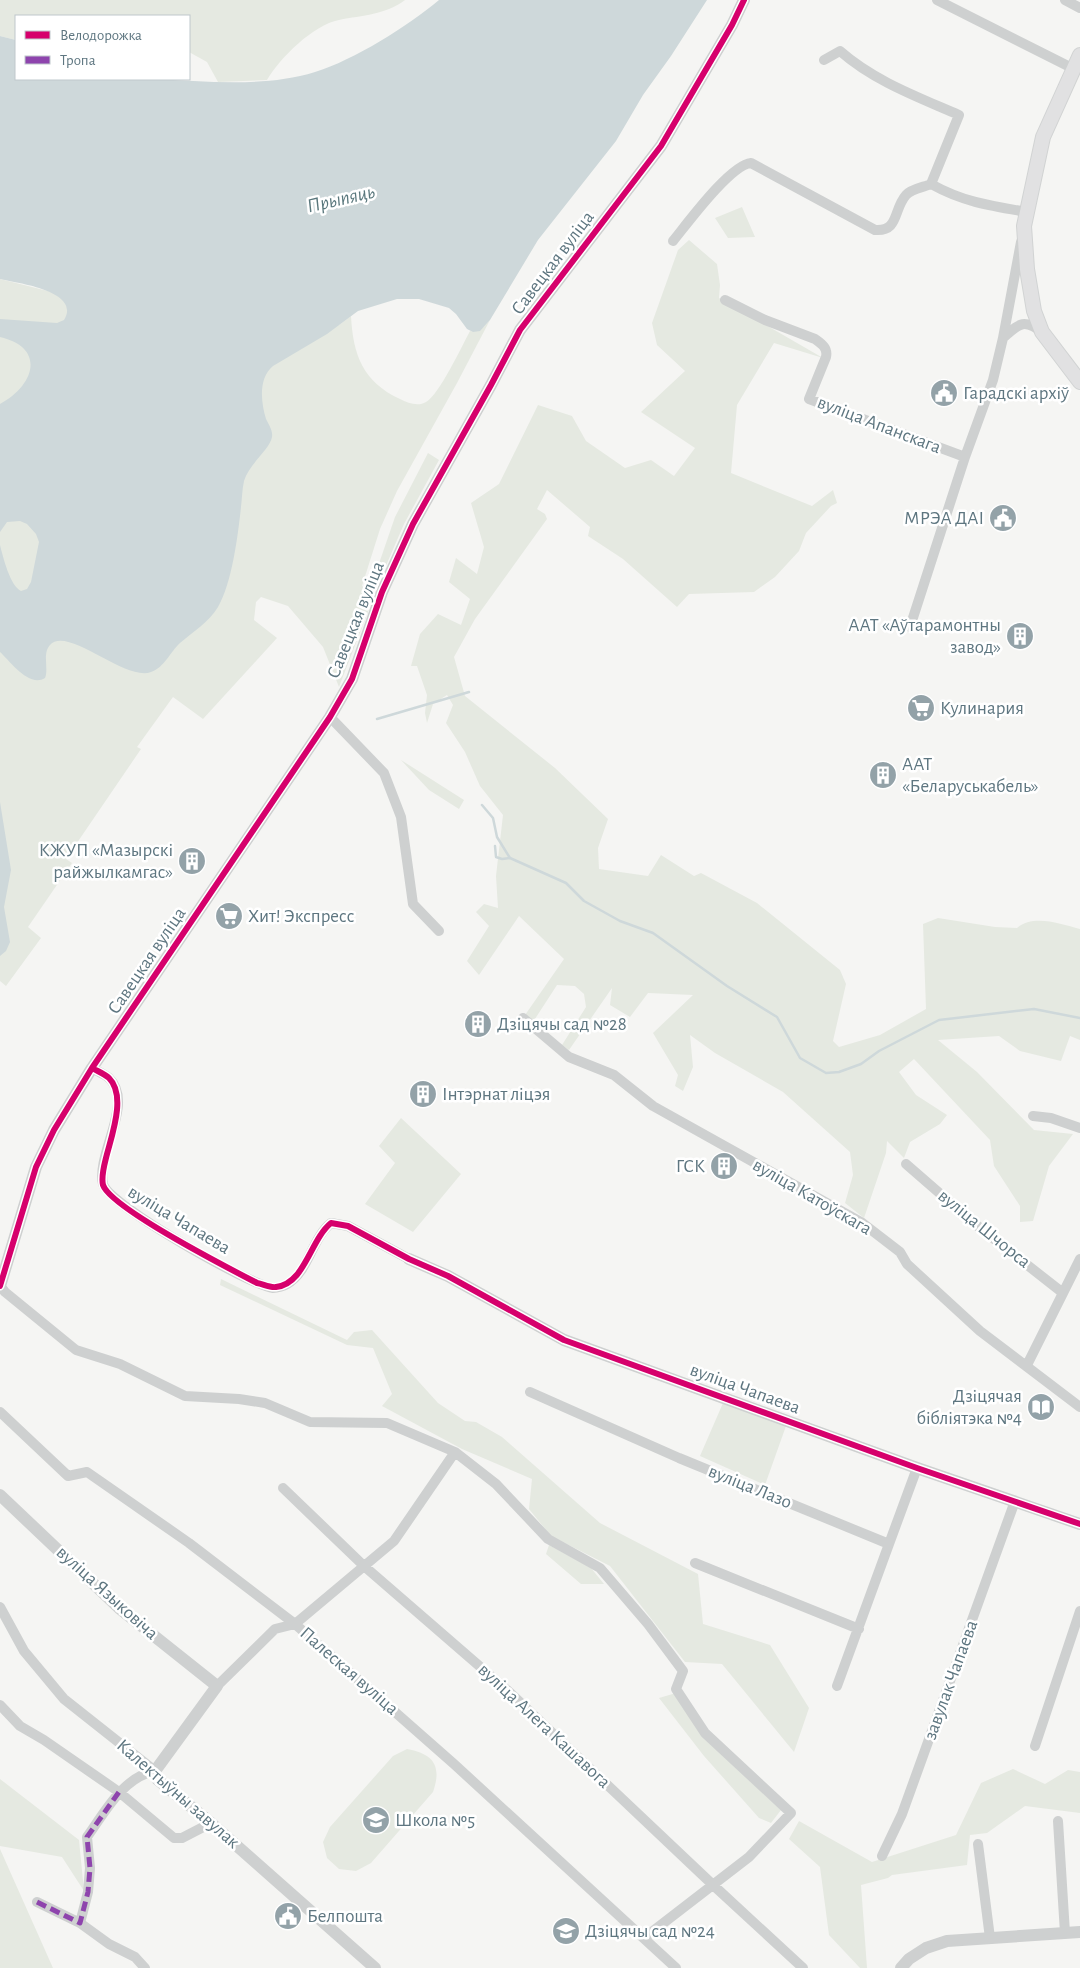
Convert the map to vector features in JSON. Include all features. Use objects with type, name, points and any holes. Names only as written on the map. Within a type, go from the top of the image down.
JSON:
[{"type":"main road","points":[[1080,55],[1043,137],[1026,219],[1027,269],[1034,311],[1042,332],[1080,382]]},
{"type":"street","name":"Савецкая вуліца","points":[[0,1286],[36,1167],[54,1130],[92,1068],[330,716],[352,679],[382,592],[413,524],[520,330],[660,146],[732,25],[744,0]]},
{"type":"street","points":[[937,0],[1074,69]]},
{"type":"street","points":[[1064,0],[1080,8]]},
{"type":"street","points":[[824,60],[840,51],[847,58],[897,88],[959,115],[932,184]]},
{"type":"street","points":[[673,242],[688,222],[734,171],[750,163],[875,230],[884,231],[891,227],[900,203],[907,192],[932,184],[951,195],[1026,219],[993,380],[965,457],[910,627]]},
{"type":"street","name":"вуліца Апанскага","points":[[725,300],[765,320],[822,343],[827,352],[826,357],[809,399],[965,457]]},
{"type":"street","points":[[1003,338],[1021,324],[1030,323],[1042,332]]},
{"type":"street","points":[[330,716],[384,773],[401,817],[413,904],[439,931]]},
{"type":"street","name":"вуліца Катоўскага","points":[[523,1018],[569,1057],[614,1075],[653,1106],[861,1222],[900,1252],[907,1264],[980,1331],[1080,1407]]},
{"type":"street","name":"вуліца Чапаева","points":[[92,1068],[109,1078],[116,1092],[118,1107],[103,1170],[103,1185],[112,1197],[138,1216],[257,1283],[274,1288],[286,1285],[296,1278],[323,1230],[331,1223],[348,1226],[409,1259],[448,1276],[564,1340],[917,1468],[1080,1524]]},
{"type":"street","points":[[1033,1116],[1051,1118],[1080,1128]]},
{"type":"street","name":"вуліца Шчорса","points":[[906,1164],[975,1224],[1063,1292]]},
{"type":"street","points":[[1027,1365],[1080,1262]]},
{"type":"street","points":[[0,1286],[76,1350],[120,1364],[185,1396],[239,1399],[265,1403],[310,1422],[387,1423],[455,1452],[496,1484],[548,1539],[600,1568],[648,1624],[683,1671],[676,1689],[706,1733],[791,1812],[749,1857],[644,1938]]},
{"type":"street","name":"вуліца Лазо","points":[[530,1392],[679,1458],[889,1544]]},
{"type":"street","name":"Палеская вуліца","points":[[0,1412],[68,1476],[88,1472],[189,1543],[295,1624],[454,1764],[676,1968]]},
{"type":"street","points":[[80,1923],[88,1892],[90,1868],[87,1837],[119,1792],[145,1773],[155,1771],[217,1686],[275,1629],[295,1624],[394,1541],[455,1452]]},
{"type":"street","points":[[837,1686],[917,1468]]},
{"type":"street","name":"вуліца Алега Кашавога","points":[[283,1488],[364,1566],[507,1690],[803,1968]]},
{"type":"street","name":"вуліца Языковіча","points":[[0,1495],[120,1608],[217,1686]]},
{"type":"street","name":"завулак Чапаева","points":[[882,1856],[902,1814],[1016,1501]]},
{"type":"street","points":[[695,1563],[859,1629]]},
{"type":"street","name":"Калектыўны завулак","points":[[0,1606],[24,1652],[64,1699],[155,1771],[157,1779],[212,1823],[374,1968]]},
{"type":"street","points":[[1035,1746],[1080,1611]]},
{"type":"street","points":[[0,1705],[20,1726],[44,1740],[119,1792],[174,1838],[182,1838],[212,1823]]},
{"type":"street","points":[[1058,1821],[1065,1933]]},
{"type":"street","points":[[978,1844],[990,1938]]},
{"type":"street","points":[[37,1902],[80,1923],[109,1944],[135,1957],[145,1968]]},
{"type":"street","points":[[901,1968],[909,1958],[926,1948],[947,1941],[1080,1932]]},
{"type":"shaded area","points":[[0,0],[405,0],[382,12],[339,20],[319,28],[308,35],[280,62],[267,80],[218,82],[207,62],[190,53],[190,15],[15,15],[15,40],[0,36]]},
{"type":"shaded area","points":[[742,207],[755,237],[728,238],[715,218]]},
{"type":"shaded area","points":[[689,240],[717,264],[720,285],[719,298],[823,358],[774,343],[737,405],[731,473],[812,506],[833,490],[837,503],[831,506],[806,533],[799,551],[775,577],[754,592],[689,594],[677,607],[623,559],[588,536],[590,527],[547,490],[537,509],[545,514],[547,519],[475,619],[454,657],[465,696],[555,768],[608,819],[598,848],[599,869],[648,876],[661,855],[694,876],[701,873],[757,903],[840,970],[846,984],[833,1041],[839,1047],[880,1035],[926,1009],[923,924],[938,918],[995,927],[1017,928],[1031,922],[1047,921],[1080,929],[1080,1040],[1070,1036],[1061,1061],[1020,1051],[999,1036],[938,1040],[977,1072],[1034,1130],[1073,1134],[1049,1166],[1033,1221],[1020,1222],[1020,1206],[994,1166],[990,1140],[914,1059],[899,1072],[916,1095],[947,1115],[940,1124],[910,1142],[904,1158],[887,1141],[886,1153],[864,1218],[845,1203],[853,1175],[850,1152],[783,1092],[715,1053],[690,1035],[693,1067],[683,1091],[675,1086],[678,1075],[653,1033],[693,995],[648,993],[630,1017],[610,1005],[612,988],[569,1050],[562,1045],[586,1007],[584,994],[575,986],[557,985],[533,1022],[525,1015],[564,959],[519,916],[479,975],[467,961],[489,926],[476,912],[484,904],[498,908],[496,876],[503,815],[480,786],[465,752],[446,723],[453,705],[447,695],[433,704],[427,723],[425,713],[427,695],[417,666],[411,666],[420,634],[438,614],[461,625],[470,599],[449,582],[456,558],[477,574],[484,547],[471,503],[499,484],[538,405],[572,416],[586,441],[625,468],[651,460],[674,476],[695,448],[641,412],[685,371],[657,345],[652,323],[678,250]]},
{"type":"shaded area","points":[[0,279],[52,292],[60,297],[339,325],[351,316],[354,343],[362,366],[369,376],[387,392],[413,404],[426,402],[431,398],[450,370],[470,331],[479,330],[490,320],[397,491],[380,529],[362,586],[374,596],[339,687],[323,647],[288,606],[261,597],[256,602],[254,620],[277,638],[203,719],[173,697],[137,747],[141,749],[66,859],[72,863],[28,927],[41,938],[6,986],[0,981]]},
{"type":"shaded area","points":[[428,453],[439,460],[404,524],[378,584],[373,581],[395,517]]},
{"type":"shaded area","points":[[401,760],[464,800],[459,809],[429,790]]},
{"type":"shaded area","points":[[401,1118],[461,1174],[413,1232],[365,1204],[395,1163],[379,1146]]},
{"type":"shaded area","points":[[221,1279],[347,1340],[354,1332],[372,1330],[438,1403],[465,1421],[476,1422],[502,1437],[600,1523],[698,1574],[703,1624],[770,1645],[809,1708],[794,1752],[722,1664],[685,1662],[610,1566],[551,1536],[529,1509],[532,1479],[462,1449],[382,1406],[392,1394],[373,1348],[347,1345],[220,1285]]},
{"type":"shaded area","points":[[723,1403],[786,1426],[765,1485],[700,1456]]},
{"type":"shaded area","points":[[549,1545],[591,1568],[604,1584],[581,1584],[546,1554]]},
{"type":"shaded area","points":[[676,1693],[703,1737],[781,1810],[771,1823],[759,1818],[704,1756],[659,1698]]},
{"type":"shaded area","points":[[407,1749],[424,1754],[434,1763],[437,1775],[433,1792],[371,1863],[356,1871],[339,1869],[327,1858],[323,1842],[330,1827],[393,1756]]},
{"type":"shaded area","points":[[1013,1769],[1045,1784],[1068,1770],[1080,1772],[1080,1813],[1025,1806],[987,1833],[970,1835],[967,1865],[892,1875],[888,1878],[861,1885],[867,1968],[860,1968],[829,1935],[820,1867],[789,1839],[799,1821],[872,1862],[956,1835],[981,1783]]},
{"type":"shaded area","points":[[0,1779],[79,1840],[84,1891],[62,1857],[0,1846]]},
{"type":"shaded area","points":[[0,1849],[53,1968],[0,1968]]},
{"type":"water","name":"Прыпяць","points":[[439,0],[707,0],[643,95],[616,141],[538,240],[490,320],[480,331],[473,332],[467,329],[449,308],[419,299],[397,299],[358,311],[327,334],[273,366],[268,371],[263,384],[262,398],[264,413],[272,437],[244,481],[236,545],[231,572],[223,597],[214,613],[176,647],[160,667],[151,672],[140,673],[113,663],[83,647],[69,642],[58,641],[50,645],[46,653],[45,678],[39,680],[26,677],[0,652],[0,545],[10,577],[21,591],[27,589],[31,582],[39,542],[36,534],[27,524],[20,521],[7,522],[0,532],[0,404],[12,396],[27,378],[30,358],[25,350],[15,342],[0,337],[0,319],[57,323],[64,320],[67,310],[64,302],[56,295],[32,286],[0,279],[0,36],[15,40],[15,80],[255,82],[295,77],[330,67],[363,51],[412,21]]},
{"type":"water","points":[[0,802],[11,870],[4,907],[10,942],[6,951],[0,956]]},
{"type":"waterway","points":[[377,719],[469,692]]},
{"type":"waterway","points":[[482,805],[493,818],[497,837],[510,858],[566,883],[584,901],[620,921],[653,933],[727,986],[777,1017],[800,1058],[826,1073],[839,1072],[861,1064],[879,1051],[939,1020],[1034,1009],[1080,1018]]},
{"type":"waterway","points":[[495,846],[496,857],[502,859],[510,858]]},
{"type":"marked path","points":[[37,1902],[80,1923],[88,1892],[90,1868],[87,1837],[119,1792]]},
{"type":"cycle path","points":[[0,1286],[36,1167],[54,1130],[92,1068],[330,717],[352,679],[382,592],[413,524],[520,330],[661,146],[732,25],[744,0]]},
{"type":"cycle path","points":[[92,1068],[109,1078],[117,1095],[116,1117],[104,1164],[103,1185],[111,1195],[148,1222],[257,1283],[274,1287],[286,1284],[301,1270],[318,1240],[331,1223],[348,1226],[409,1259],[448,1276],[564,1340],[917,1468],[1080,1524]]},
{"type":"place","name":"Гарадскі архіў","points":[[944,393]]},
{"type":"place","name":"МРЭА ДАІ","points":[[1003,518]]},
{"type":"place","name":"ААТ «Аўтарамонтны завод»","points":[[1020,636]]},
{"type":"place","name":"Кулинария","points":[[921,708]]},
{"type":"place","name":"ААТ «Беларуськабель»","points":[[883,775]]},
{"type":"place","name":"КЖУП «Мазырскі райжылкамгас»","points":[[192,861]]},
{"type":"place","name":"Хит! Экспресс","points":[[229,916]]},
{"type":"place","name":"Дзіцячы сад №28","points":[[478,1024]]},
{"type":"place","name":"Інтэрнат ліцэя","points":[[423,1094]]},
{"type":"place","name":"ГСК","points":[[724,1166]]},
{"type":"place","name":"Дзіцячая бібліятэка №4","points":[[1041,1407]]},
{"type":"place","name":"Школа №5","points":[[376,1820]]},
{"type":"place","name":"Белпошта","points":[[288,1916]]},
{"type":"place","name":"Дзіцячы сад №24","points":[[566,1931]]}]
